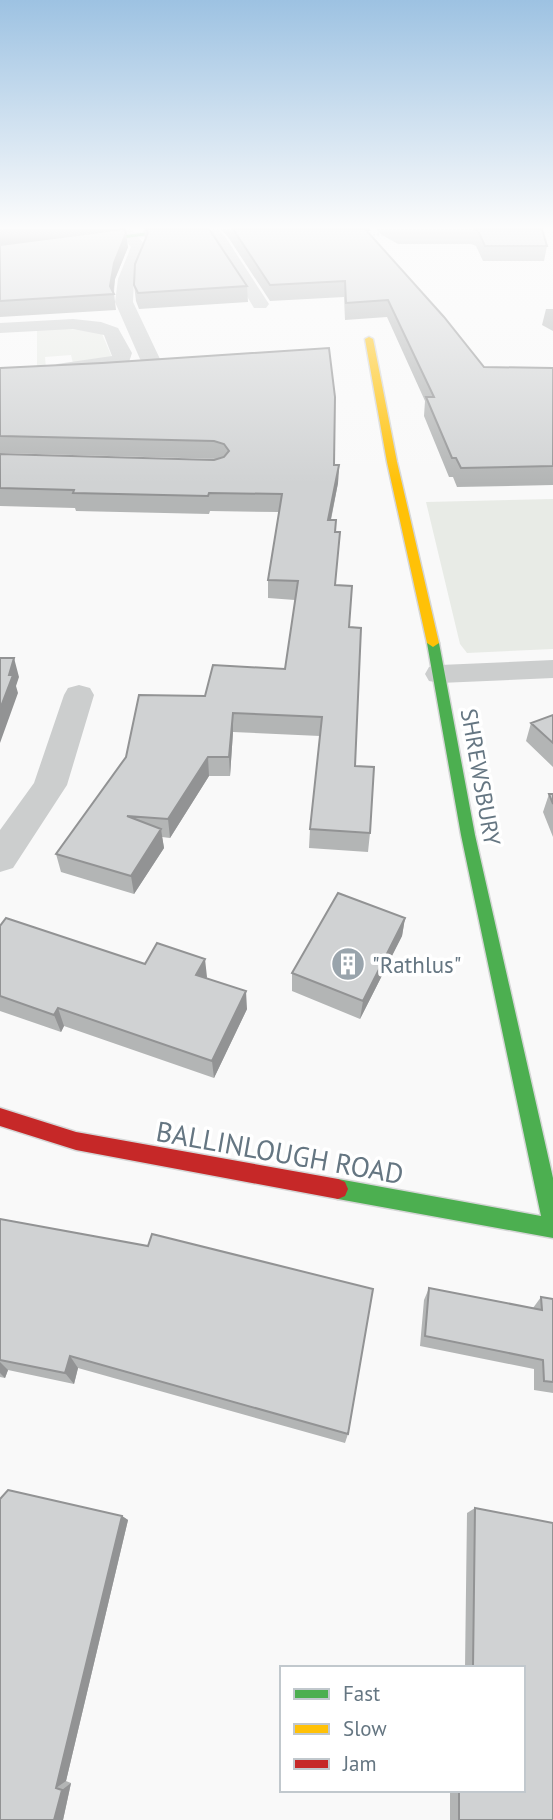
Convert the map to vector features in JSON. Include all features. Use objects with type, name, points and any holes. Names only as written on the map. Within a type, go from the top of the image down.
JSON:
[{"type":"street","points":[[129,314],[154,368]]},
{"type":"street","points":[[0,328],[103,328],[112,332],[122,353],[122,358],[115,363],[62,368]]},
{"type":"street","name":"SHREWSBURY","points":[[369,339],[390,453],[440,674],[468,835],[553,1223]]},
{"type":"street","points":[[440,674],[553,669]]},
{"type":"street","points":[[0,858],[50,785],[79,695]]},
{"type":"street","name":"BALLINLOUGH ROAD","points":[[0,1117],[76,1141],[553,1228]]},
{"type":"shaded area","points":[[37,330],[92,330],[102,334],[110,358],[73,363],[71,355],[45,357],[46,368],[37,371]]},
{"type":"shaded area","points":[[553,499],[553,649],[467,653],[460,644],[426,502]]},
{"type":"building","points":[[395,314],[441,314],[484,367],[553,368],[553,466],[461,468],[456,458],[452,458],[426,397],[434,397]]},
{"type":"building","points":[[329,348],[335,397],[334,465],[339,465],[328,520],[336,520],[335,532],[340,532],[335,585],[352,586],[349,627],[361,628],[355,766],[374,767],[370,833],[310,829],[322,717],[233,713],[229,757],[208,757],[168,819],[127,816],[161,829],[131,876],[56,854],[126,757],[139,695],[205,696],[213,665],[285,669],[298,581],[268,580],[282,494],[209,493],[208,496],[73,493],[74,490],[0,488],[0,454],[214,460],[224,457],[229,451],[224,444],[214,441],[0,436],[0,368]]},
{"type":"building","points":[[0,658],[14,658],[9,675],[13,675],[0,709]]},
{"type":"building","points":[[553,715],[553,743],[531,723]]},
{"type":"building","name":"\"Rathlus\"","points":[[338,893],[405,918],[363,1001],[292,973]]},
{"type":"building","points":[[6,918],[145,964],[157,943],[205,959],[196,975],[246,991],[212,1061],[58,1008],[54,1015],[0,996],[0,926]]},
{"type":"building","points":[[0,1219],[148,1246],[152,1234],[373,1289],[348,1434],[70,1356],[65,1373],[0,1360]]},
{"type":"building","points":[[429,1288],[542,1310],[541,1297],[553,1299],[553,1382],[544,1381],[543,1360],[425,1336]]},
{"type":"building","points":[[8,1490],[122,1516],[56,1788],[62,1790],[54,1820],[0,1820],[0,1499]]},
{"type":"building","points":[[475,1508],[553,1523],[553,1820],[459,1820],[459,1792],[525,1792],[525,1666],[473,1666]]},
{"type":"traffic: fast","points":[[433,643],[468,835],[553,1223]]},
{"type":"traffic: fast","points":[[338,1189],[553,1228]]},
{"type":"traffic: slow","points":[[369,339],[392,462],[433,643]]},
{"type":"traffic: jam","points":[[0,1117],[76,1141],[338,1189]]},
{"type":"place","name":"\"Rathlus\"","points":[[348,964]]}]
